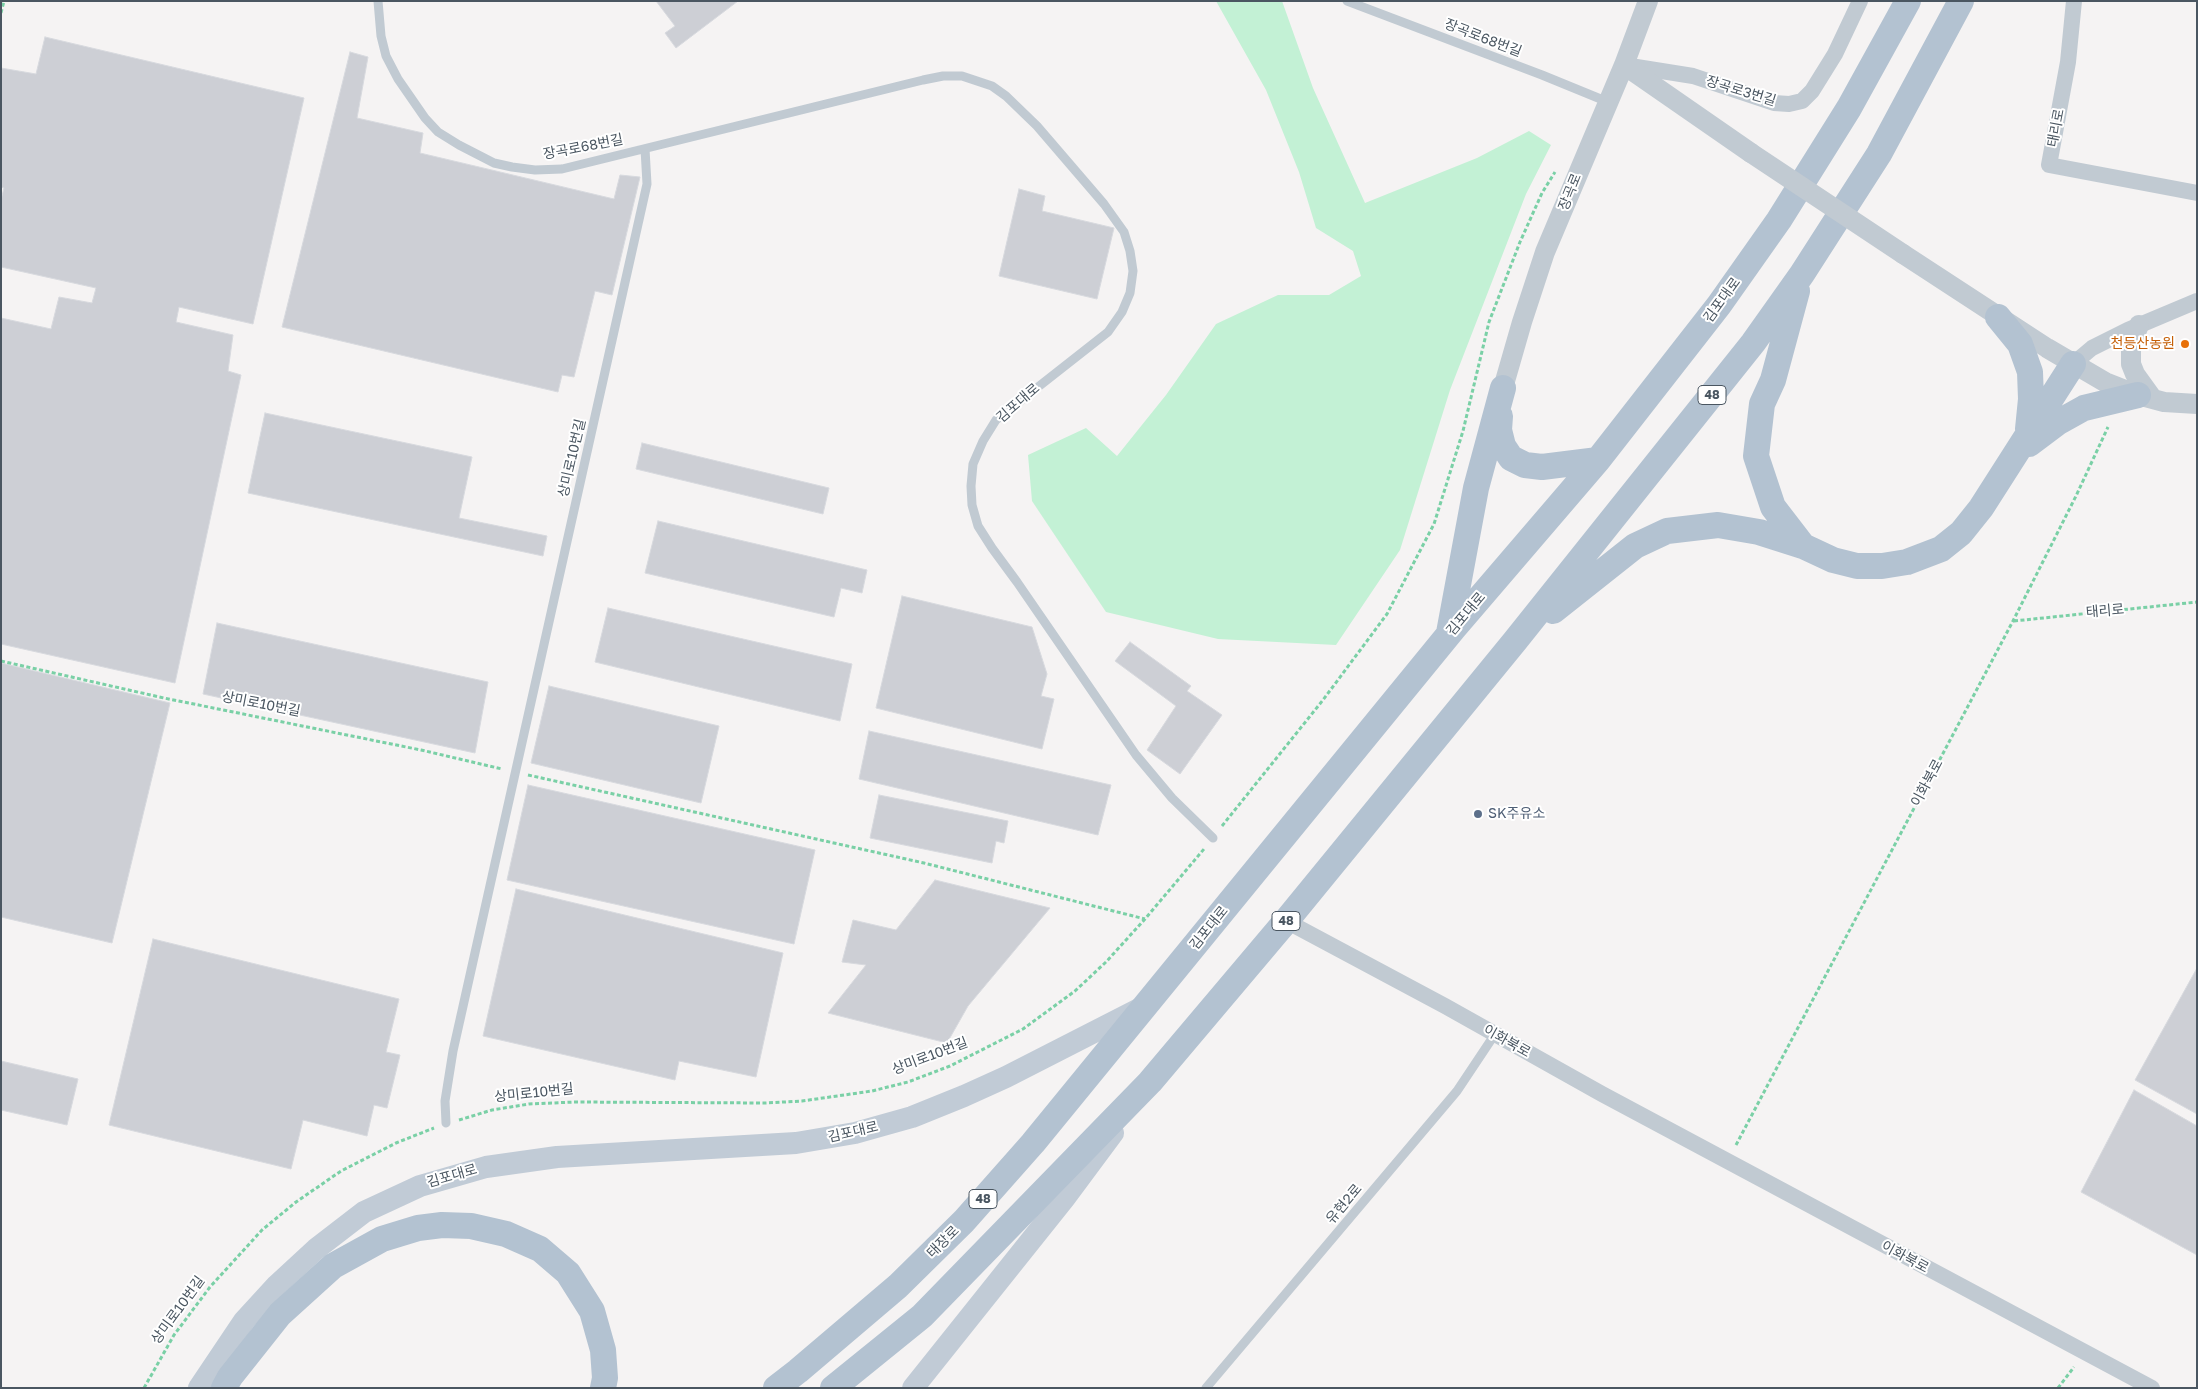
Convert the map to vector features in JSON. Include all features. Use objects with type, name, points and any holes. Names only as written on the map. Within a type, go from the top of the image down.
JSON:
[{"type":"main road","name":"김포대로","points":[[199,1388],[244,1321],[277,1285],[303,1261],[364,1212],[420,1186],[486,1167],[557,1157],[796,1143],[855,1133],[912,1117],[1006,1078],[1146,1006],[1449,634],[1598,460],[1719,305],[1779,220],[1848,108],[1908,1]]},
{"type":"main road","name":"48","points":[[832,1388],[922,1316],[1150,1082],[1286,921],[1515,641],[1753,343],[1802,274],[1879,154],[1962,1]]},
{"type":"main road","points":[[1802,274],[1773,380],[1762,404],[1756,456],[1773,507],[1803,546]]},
{"type":"main road","points":[[1998,317],[2020,344],[2030,372],[2031,399],[2021,445]]},
{"type":"main road","points":[[1515,641],[1635,546],[1667,530],[1718,525],[1758,532],[1803,546],[1833,560],[1858,566],[1882,566],[1907,562],[1941,549],[1961,533],[1981,508],[2073,364]]},
{"type":"main road","points":[[1503,388],[1499,430],[1502,446],[1511,458],[1525,465],[1542,467],[1598,460]]},
{"type":"main road","points":[[1449,634],[1476,488],[1503,388]]},
{"type":"main road","points":[[2021,445],[2084,408],[2136,398]]},
{"type":"main road","name":"태장로","points":[[776,1388],[798,1372],[898,1286],[964,1221],[1032,1143],[1146,1006]]},
{"type":"main road","points":[[913,1388],[1064,1200],[1150,1082]]},
{"type":"main road","points":[[224,1388],[230,1377],[280,1314],[333,1266],[382,1239],[418,1228],[442,1225],[471,1226],[506,1234],[540,1249],[568,1273],[592,1311],[603,1350],[604,1388]]},
{"type":"street","name":"장곡로","points":[[1503,388],[1545,252],[1624,65],[1648,1]]},
{"type":"street","name":"장곡로3번길","points":[[1624,65],[1693,76],[1774,102],[1795,103],[1802,101],[1812,91],[1835,54],[1860,1]]},
{"type":"street","name":"태리로","points":[[2074,1],[2068,62],[2049,165],[2197,193]]},
{"type":"street","points":[[1624,65],[1751,153],[1998,317],[2073,364],[2136,398],[2197,404]]},
{"type":"street","points":[[2073,364],[2092,348],[2139,325],[2196,303]]},
{"type":"street","points":[[2136,398],[2135,374],[2131,364],[2131,346],[2139,325]]},
{"type":"street","name":"이화북로","points":[[1286,921],[2152,1388]]},
{"type":"lane","name":"장곡로68번길","points":[[378,1],[380,36],[386,56],[398,79],[438,132],[466,149],[494,162],[534,170],[562,169],[883,89]]},
{"type":"lane","name":"장곡로68번길","points":[[1347,1],[1608,102]]},
{"type":"lane","name":"김포대로","points":[[883,89],[943,76],[962,76],[992,86],[1006,96],[1037,126],[1104,204],[1124,232],[1133,270],[1130,293],[1122,312],[1108,332],[996,420],[972,464],[970,486],[972,505],[978,526],[992,548],[1136,754],[1172,798],[1213,838]]},
{"type":"lane","name":"상미로10번길","points":[[516,772],[647,184],[645,149]]},
{"type":"lane","points":[[446,1124],[445,1101],[451,1061],[516,772]]},
{"type":"lane","name":"유현2로","points":[[1206,1388],[1451,1098],[1495,1034]]},
{"type":"path","points":[[1,13],[4,1]]},
{"type":"path","points":[[1145,919],[1213,838],[1323,700],[1387,614],[1434,524],[1463,430],[1489,322],[1542,193],[1558,168]]},
{"type":"path","name":"이화북로","points":[[1727,1160],[2013,621],[2106,433],[2136,398]]},
{"type":"path","name":"태리로","points":[[2013,621],[2197,602]]},
{"type":"path","name":"상미로10번길","points":[[1,661],[164,698],[421,750],[924,863],[1145,919],[1106,962],[1075,990],[1023,1030],[950,1066],[908,1082],[872,1091],[802,1101],[529,1104],[492,1110],[446,1124],[396,1143],[341,1170],[296,1202],[262,1230],[210,1287],[179,1328],[144,1388]]},
{"type":"path","points":[[2058,1388],[2084,1352]]},
{"type":"green space","points":[[1216,1],[1282,1],[1313,88],[1365,203],[1477,158],[1529,131],[1551,145],[1526,194],[1450,390],[1400,550],[1336,645],[1218,639],[1106,612],[1032,501],[1028,455],[1086,428],[1117,456],[1166,395],[1216,324],[1278,295],[1329,295],[1361,276],[1353,251],[1316,228],[1299,172],[1266,90]]},
{"type":"building","points":[[656,1],[738,1],[676,48],[665,33],[675,26]]},
{"type":"building","points":[[45,37],[304,98],[253,324],[179,307],[176,322],[233,335],[228,371],[241,375],[175,683],[1,644],[1,318],[51,329],[59,297],[92,303],[96,288],[1,267],[1,200],[4,188],[1,187],[1,68],[36,74]]},
{"type":"building","points":[[350,52],[368,57],[357,118],[423,133],[420,153],[614,199],[620,175],[640,177],[612,295],[595,291],[574,377],[562,375],[558,392],[282,327]]},
{"type":"building","points":[[1019,189],[1045,196],[1042,211],[1114,228],[1097,299],[999,276]]},
{"type":"building","points":[[265,413],[472,457],[459,518],[547,536],[543,556],[248,493]]},
{"type":"building","points":[[642,443],[829,488],[823,514],[636,469]]},
{"type":"building","points":[[658,521],[867,570],[862,593],[841,588],[834,617],[645,573]]},
{"type":"building","points":[[902,596],[1032,627],[1047,674],[1041,696],[1054,699],[1042,749],[876,708]]},
{"type":"building","points":[[608,608],[852,664],[840,721],[595,662]]},
{"type":"building","points":[[217,623],[488,682],[475,753],[203,694]]},
{"type":"building","points":[[1130,642],[1191,686],[1187,691],[1222,715],[1180,774],[1147,750],[1176,706],[1115,661]]},
{"type":"building","points":[[1,663],[170,703],[112,943],[1,917]]},
{"type":"building","points":[[549,686],[719,726],[701,803],[531,763]]},
{"type":"building","points":[[869,731],[1111,785],[1098,835],[859,779]]},
{"type":"building","points":[[528,785],[815,850],[794,944],[507,880]]},
{"type":"building","points":[[879,795],[1008,821],[1004,843],[996,841],[992,863],[870,838]]},
{"type":"building","points":[[935,880],[1050,908],[968,1006],[947,1043],[828,1013],[866,965],[842,962],[853,920],[896,930]]},
{"type":"building","points":[[516,889],[783,953],[756,1077],[679,1061],[675,1080],[483,1036]]},
{"type":"building","points":[[153,939],[399,999],[386,1052],[400,1055],[387,1108],[374,1105],[367,1136],[303,1120],[291,1169],[109,1125]]},
{"type":"building","points":[[2197,968],[2197,1114],[2135,1080]]},
{"type":"building","points":[[1,1061],[78,1079],[67,1125],[1,1110]]},
{"type":"building","points":[[2134,1090],[2197,1126],[2197,1255],[2081,1192]]},
{"type":"place","name":"천등산농원","points":[[2185,344]]},
{"type":"place","name":"SK주유소","points":[[1478,814]]}]
